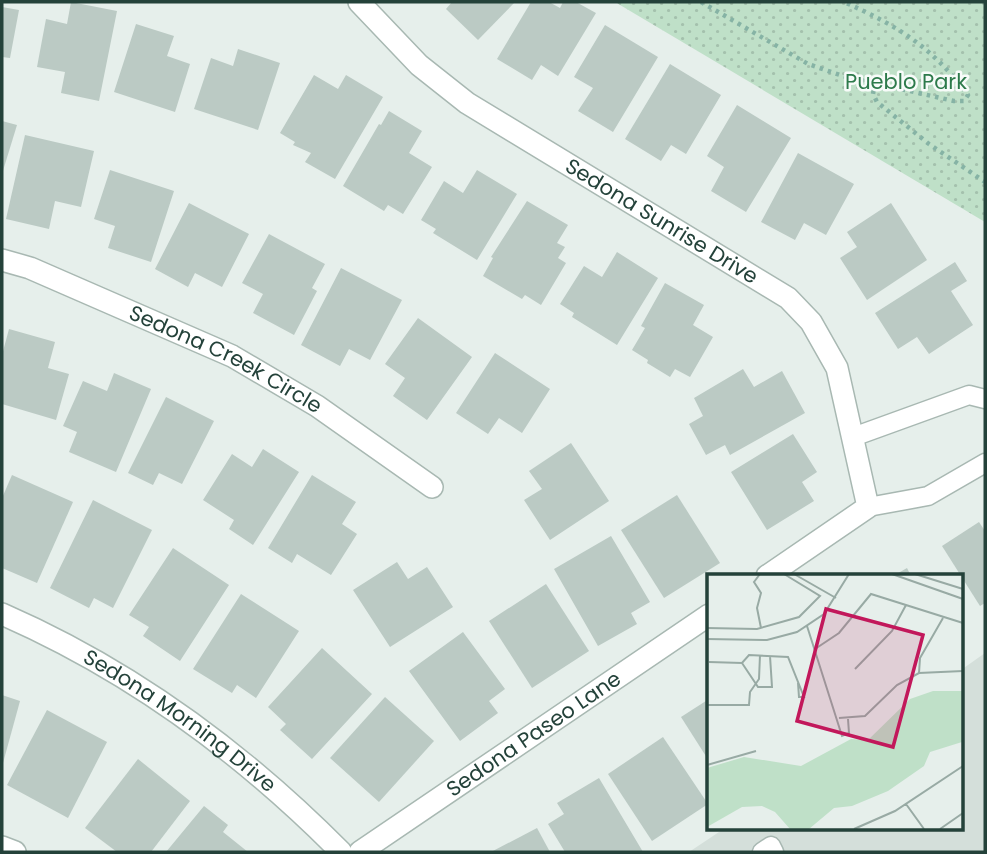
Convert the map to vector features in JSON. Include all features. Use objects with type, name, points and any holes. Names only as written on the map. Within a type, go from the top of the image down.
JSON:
[{"type":"street","name":"Sedona Sunrise Drive","points":[[359,2],[419,65],[467,103],[788,298],[811,322],[837,368],[868,507]]},
{"type":"street","name":"Sedona Creek Circle","points":[[2,260],[30,268],[232,356],[317,406],[432,487]]},
{"type":"street","points":[[770,574],[868,507]]},
{"type":"street","name":"Sedona Morning Drive","points":[[2,614],[35,629],[164,703],[241,759],[296,807],[341,852]]},
{"type":"street","name":"Sedona Paseo Lane","points":[[360,852],[707,616]]},
{"type":"street","points":[[2,846],[15,852]]},
{"type":"lane","points":[[853,437],[969,395],[985,399]]},
{"type":"lane","points":[[868,507],[928,496],[985,463]]},
{"type":"lane","points":[[762,852],[771,846],[774,852]]},
{"type":"path","points":[[701,2],[808,64],[844,76],[954,101],[964,100],[968,95],[936,56],[881,18],[844,2]]},
{"type":"path","points":[[875,82],[873,94],[877,103],[929,144],[985,182]]},
{"type":"shaded area","points":[[985,653],[985,852],[689,852],[722,830],[962,830],[962,669]]},
{"type":"green space","name":"Pueblo Park","points":[[615,2],[985,2],[985,222]]},
{"type":"building","points":[[71,2],[117,11],[99,101],[61,93],[65,72],[37,67],[46,19],[67,24]]},
{"type":"building","points":[[452,2],[515,2],[478,40],[446,9]]},
{"type":"building","points":[[531,2],[549,2],[560,8],[563,2],[576,2],[596,13],[558,76],[541,65],[532,80],[497,59]]},
{"type":"building","points":[[2,7],[19,10],[10,58],[2,57]]},
{"type":"building","points":[[136,24],[174,36],[167,56],[190,64],[175,112],[114,92]]},
{"type":"building","points":[[605,25],[658,57],[613,132],[578,111],[593,88],[574,77]]},
{"type":"building","points":[[238,49],[280,63],[258,130],[194,109],[211,58],[233,66]]},
{"type":"building","points":[[670,64],[721,95],[686,154],[671,145],[661,161],[625,139]]},
{"type":"building","points":[[314,75],[338,89],[346,75],[383,97],[335,179],[305,162],[311,153],[293,145],[295,142],[280,133]]},
{"type":"building","points":[[737,105],[791,138],[746,212],[711,191],[724,167],[707,156]]},
{"type":"building","points":[[389,111],[422,131],[409,153],[432,167],[403,214],[388,205],[384,211],[343,186]]},
{"type":"building","points":[[2,121],[17,125],[2,174]]},
{"type":"building","points":[[25,135],[94,151],[81,207],[55,201],[49,229],[6,219]]},
{"type":"building","points":[[798,153],[854,184],[826,235],[804,223],[795,240],[761,222]]},
{"type":"building","points":[[110,170],[174,191],[151,262],[108,248],[115,226],[94,219]]},
{"type":"building","points":[[477,170],[517,194],[477,260],[433,233],[436,229],[421,220],[444,181],[463,193]]},
{"type":"building","points":[[527,201],[568,225],[557,243],[565,247],[558,258],[566,263],[541,305],[525,295],[522,299],[483,276],[493,258],[491,257]]},
{"type":"building","points":[[189,203],[249,234],[222,287],[195,273],[188,287],[155,269]]},
{"type":"building","points":[[891,203],[927,260],[867,300],[840,258],[857,247],[847,232]]},
{"type":"building","points":[[269,234],[325,264],[312,288],[317,291],[294,335],[253,313],[263,294],[242,283]]},
{"type":"building","points":[[617,252],[658,278],[617,345],[572,317],[574,313],[560,304],[584,266],[602,277]]},
{"type":"building","points":[[955,262],[967,281],[951,291],[973,325],[929,354],[917,337],[898,349],[875,313]]},
{"type":"building","points":[[341,268],[402,300],[370,360],[349,349],[340,366],[301,345]]},
{"type":"building","points":[[665,283],[704,305],[693,325],[713,337],[690,377],[675,369],[670,377],[632,350],[645,328],[641,326]]},
{"type":"building","points":[[418,318],[472,357],[427,420],[393,396],[405,378],[385,364]]},
{"type":"building","points":[[9,329],[55,342],[48,368],[69,374],[56,420],[2,404],[2,355]]},
{"type":"building","points":[[495,353],[550,389],[522,433],[499,418],[488,434],[456,413]]},
{"type":"building","points":[[743,369],[754,387],[782,371],[805,413],[730,455],[725,445],[706,455],[689,424],[703,416],[694,398]]},
{"type":"building","points":[[114,373],[151,389],[116,472],[69,452],[77,432],[63,426],[83,381],[107,391]]},
{"type":"building","points":[[166,397],[214,421],[182,484],[159,473],[153,485],[128,473]]},
{"type":"building","points":[[793,434],[817,472],[802,482],[814,501],[767,530],[731,472]]},
{"type":"building","points":[[571,443],[609,501],[550,540],[524,500],[542,489],[529,471]]},
{"type":"building","points":[[263,449],[299,472],[253,545],[229,529],[234,520],[203,500],[232,454],[252,467]]},
{"type":"building","points":[[12,475],[73,502],[37,583],[2,568],[2,498]]},
{"type":"building","points":[[312,475],[356,502],[342,524],[357,534],[331,575],[297,554],[292,563],[268,548]]},
{"type":"building","points":[[677,495],[720,563],[664,598],[621,530]]},
{"type":"building","points":[[93,500],[152,530],[113,608],[94,598],[89,608],[50,588]]},
{"type":"building","points":[[979,522],[985,531],[985,603],[980,606],[942,546]]},
{"type":"building","points":[[611,536],[650,602],[631,613],[637,624],[598,646],[554,569]]},
{"type":"building","points":[[173,548],[229,585],[180,661],[143,636],[149,627],[129,615]]},
{"type":"building","points":[[397,562],[408,579],[427,567],[453,607],[390,647],[353,590]]},
{"type":"building","points":[[907,568],[910,574],[896,574]]},
{"type":"building","points":[[546,584],[589,651],[532,688],[489,621]]},
{"type":"building","points":[[241,594],[299,631],[256,698],[237,685],[232,693],[193,669]]},
{"type":"building","points":[[463,632],[505,689],[489,701],[498,713],[460,741],[409,671]]},
{"type":"building","points":[[322,648],[372,694],[312,759],[280,730],[286,724],[268,707]]},
{"type":"building","points":[[2,695],[20,701],[3,763],[2,763]]},
{"type":"building","points":[[385,697],[434,741],[379,802],[330,758]]},
{"type":"building","points":[[707,700],[707,758],[681,717]]},
{"type":"building","points":[[47,710],[107,742],[68,818],[7,785]]},
{"type":"building","points":[[663,737],[707,805],[652,841],[608,774]]},
{"type":"building","points":[[138,759],[190,801],[151,852],[117,852],[85,828]]},
{"type":"building","points":[[599,778],[643,852],[565,852],[548,824],[564,814],[557,803]]},
{"type":"building","points":[[204,806],[228,825],[223,832],[248,852],[166,852]]},
{"type":"building","points":[[537,828],[550,852],[491,852]]}]
